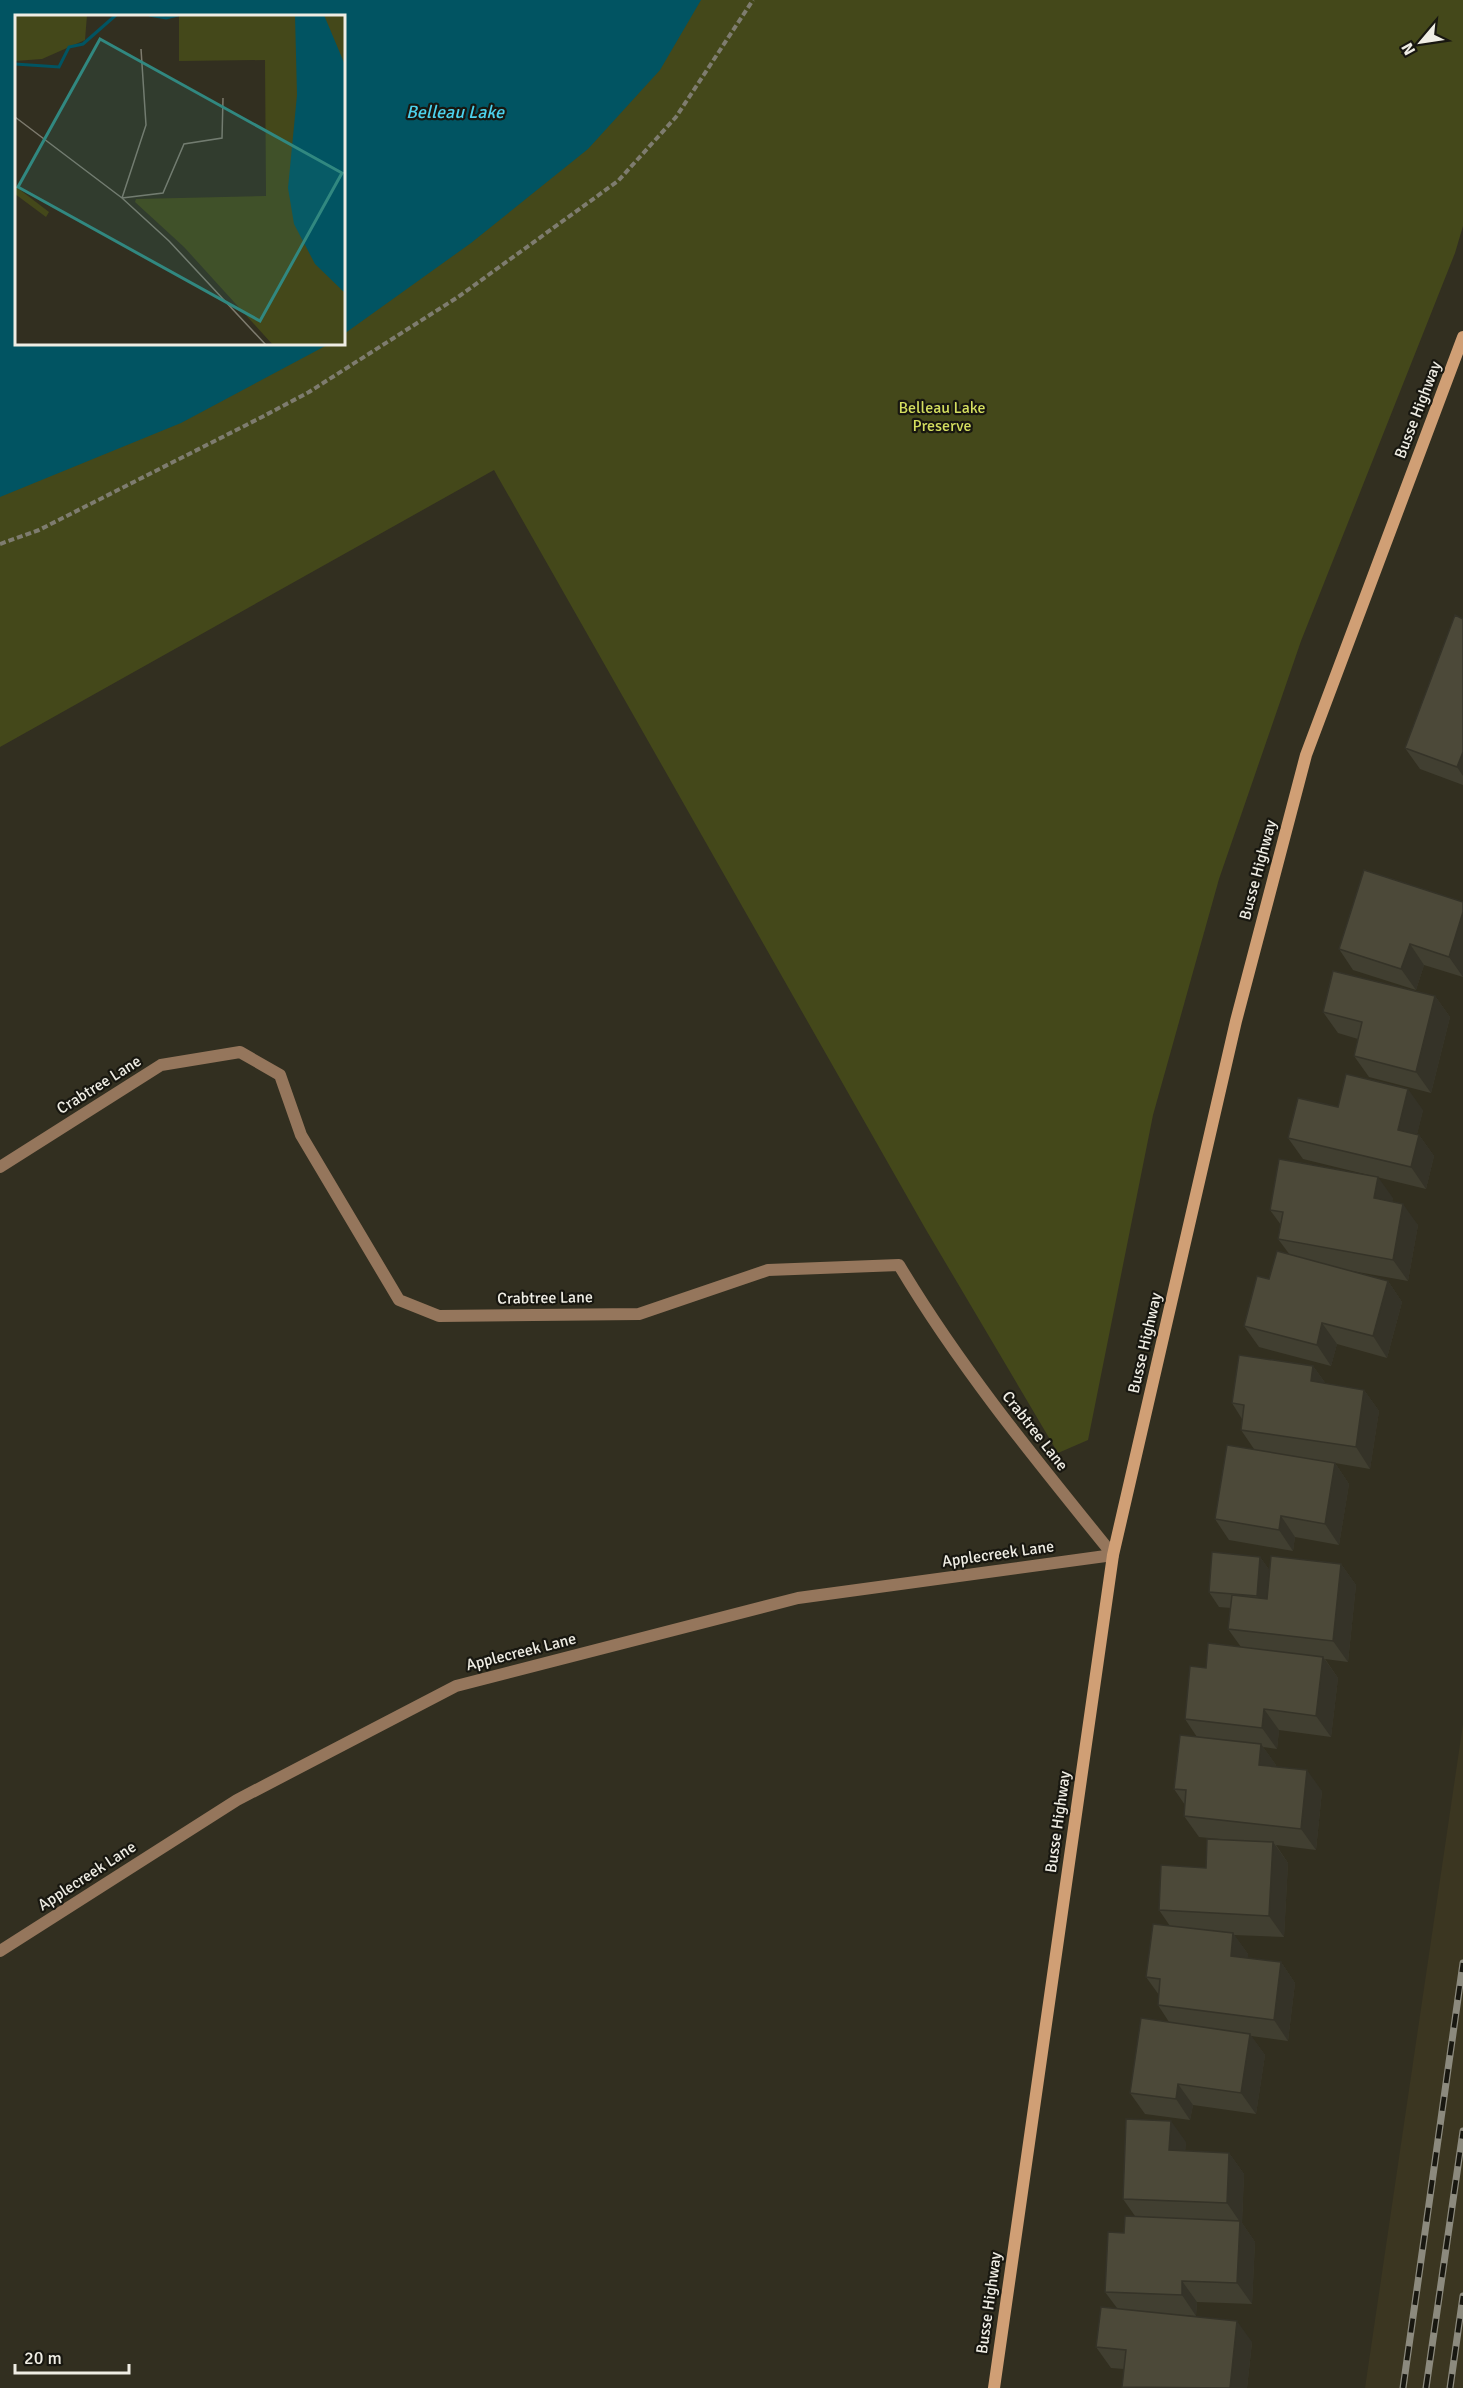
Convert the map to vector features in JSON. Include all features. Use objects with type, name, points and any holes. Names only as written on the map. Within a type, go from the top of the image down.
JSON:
[{"type":"main road","name":"Busse Highway","points":[[994,2388],[1113,1555],[1236,1021],[1306,754],[1463,337]]},
{"type":"street","name":"Crabtree Lane","points":[[0,1167],[161,1065],[240,1052],[280,1075],[301,1135],[399,1300],[439,1316],[639,1314],[768,1269],[898,1265],[932,1320],[1006,1423],[1113,1555]]},
{"type":"street","name":"Applecreek Lane","points":[[0,1951],[237,1800],[456,1686],[798,1598],[1113,1555]]},
{"type":"path","points":[[0,544],[39,530],[309,392],[458,297],[618,181],[676,117],[753,0]]},
{"type":"shaded area","points":[[1463,1724],[1463,2388],[1365,2388]]},
{"type":"green space","name":"Belleau Lake Preserve","points":[[0,0],[1463,0],[1463,226],[1455,253],[1301,641],[1219,879],[1153,1115],[1088,1440],[1058,1453],[925,1228],[494,470],[0,747]]},
{"type":"water","name":"Belleau Lake","points":[[0,0],[701,0],[660,70],[588,149],[471,243],[345,333],[345,15],[15,15],[15,345],[327,345],[181,423],[0,497]]},
{"type":"building","points":[[1455,615],[1463,619],[1463,752],[1457,767],[1405,748]]},
{"type":"building","points":[[1364,870],[1463,902],[1463,912],[1449,957],[1410,944],[1401,969],[1339,949]]},
{"type":"building","points":[[1333,971],[1435,996],[1416,1072],[1354,1056],[1362,1022],[1323,1012]]},
{"type":"building","points":[[1346,1074],[1408,1089],[1398,1130],[1419,1135],[1411,1167],[1288,1138],[1298,1098],[1338,1107]]},
{"type":"building","points":[[1279,1159],[1378,1177],[1374,1198],[1403,1204],[1393,1260],[1278,1239],[1283,1212],[1270,1210]]},
{"type":"building","points":[[1277,1251],[1388,1281],[1373,1336],[1322,1323],[1317,1345],[1244,1326],[1257,1276],[1269,1279]]},
{"type":"building","points":[[1239,1355],[1313,1366],[1311,1381],[1364,1390],[1356,1447],[1241,1430],[1244,1405],[1232,1403]]},
{"type":"building","points":[[1227,1445],[1335,1463],[1325,1524],[1281,1516],[1279,1530],[1215,1519]]},
{"type":"building","points":[[1212,1552],[1260,1557],[1257,1596],[1209,1592]]},
{"type":"building","points":[[1271,1556],[1341,1564],[1333,1641],[1228,1629],[1232,1595],[1267,1599]]},
{"type":"building","points":[[1208,1643],[1323,1657],[1316,1716],[1264,1709],[1262,1728],[1185,1719],[1190,1666],[1206,1668]]},
{"type":"building","points":[[1180,1735],[1261,1744],[1259,1765],[1307,1770],[1301,1829],[1184,1816],[1186,1790],[1174,1789]]},
{"type":"building","points":[[1207,1839],[1273,1842],[1269,1916],[1159,1910],[1161,1865],[1206,1868]]},
{"type":"building","points":[[1153,1924],[1233,1933],[1231,1956],[1281,1962],[1274,2020],[1158,2005],[1160,1979],[1146,1977]]},
{"type":"building","points":[[1141,2018],[1250,2034],[1241,2093],[1178,2084],[1176,2099],[1130,2093]]},
{"type":"building","points":[[1126,2119],[1171,2121],[1169,2150],[1229,2153],[1227,2203],[1123,2199]]},
{"type":"building","points":[[1125,2216],[1240,2221],[1237,2283],[1182,2281],[1182,2295],[1105,2292],[1108,2232],[1124,2233]]},
{"type":"building","points":[[1101,2307],[1237,2321],[1230,2388],[1122,2387],[1126,2350],[1096,2347]]},
{"type":"railway","points":[[1403,2388],[1463,1963]]},
{"type":"railway","points":[[1426,2388],[1463,2131]]},
{"type":"railway","points":[[1450,2388],[1463,2296]]}]
